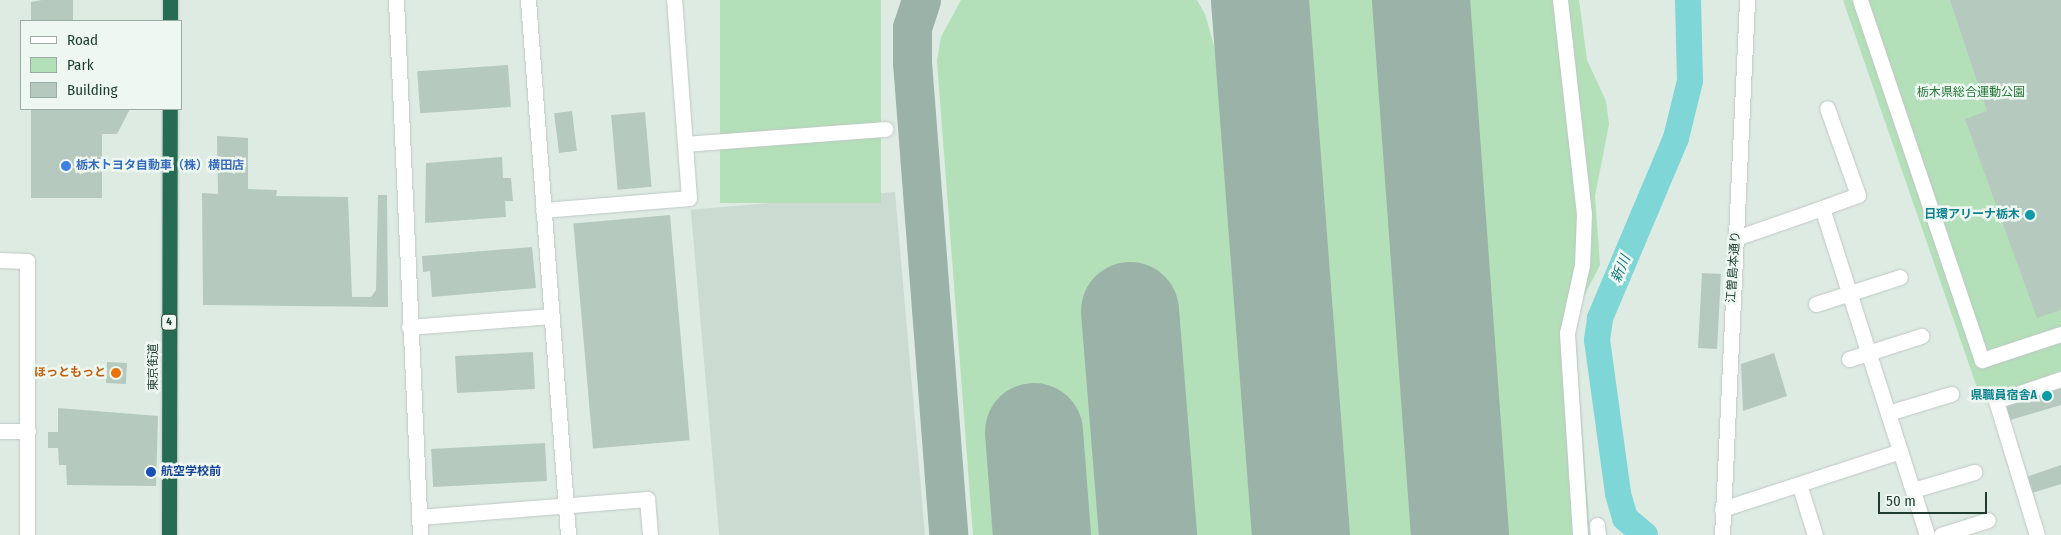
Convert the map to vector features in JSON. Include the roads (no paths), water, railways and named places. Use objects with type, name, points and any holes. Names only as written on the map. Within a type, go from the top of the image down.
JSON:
[{"type":"highway","points":[[170,0],[170,20]]},
{"type":"highway","name":"東京街道","points":[[169,535],[170,110]]},
{"type":"street","points":[[396,0],[420,535]]},
{"type":"street","points":[[528,0],[564,507],[568,535]]},
{"type":"street","points":[[543,210],[690,198],[674,0]]},
{"type":"street","points":[[1560,0],[1584,214],[1582,265],[1567,333],[1580,535]]},
{"type":"street","name":"江曽島本通り","points":[[1722,535],[1747,0]]},
{"type":"street","points":[[1860,0],[1982,360],[2061,334]]},
{"type":"street","points":[[1736,238],[1858,195],[1827,108]]},
{"type":"street","points":[[685,144],[885,129]]},
{"type":"street","points":[[1822,208],[1848,294],[1927,535]]},
{"type":"street","points":[[0,260],[27,261],[27,535]]},
{"type":"street","points":[[1816,304],[1900,277]]},
{"type":"street","points":[[410,327],[551,316]]},
{"type":"street","points":[[1849,359],[1921,336]]},
{"type":"street","points":[[2037,535],[1996,402],[2061,379]]},
{"type":"street","points":[[1888,413],[1951,394]]},
{"type":"street","points":[[0,431],[28,431]]},
{"type":"street","points":[[1722,509],[1900,451]]},
{"type":"street","points":[[1912,490],[1974,472]]},
{"type":"street","points":[[1799,484],[1815,535]]},
{"type":"street","points":[[419,517],[648,499],[650,535]]},
{"type":"street","points":[[1941,535],[1988,520]]},
{"type":"waterway","name":"新川","points":[[1645,535],[1625,518],[1618,493],[1597,340],[1600,318],[1676,138],[1690,81],[1688,0]]},
{"type":"place","name":"栃木トヨタ自動車（株）横田店","points":[[66,166]]},
{"type":"place","name":"日環アリーナ栃木","points":[[2030,215]]},
{"type":"place","name":"ほっともっと","points":[[116,373]]},
{"type":"place","name":"県職員宿舎A","points":[[2047,396]]},
{"type":"place","name":"航空学校前","points":[[151,472]]},
{"type":"park label","name":"栃木県総合運動公園","points":[[1971,93]]}]
